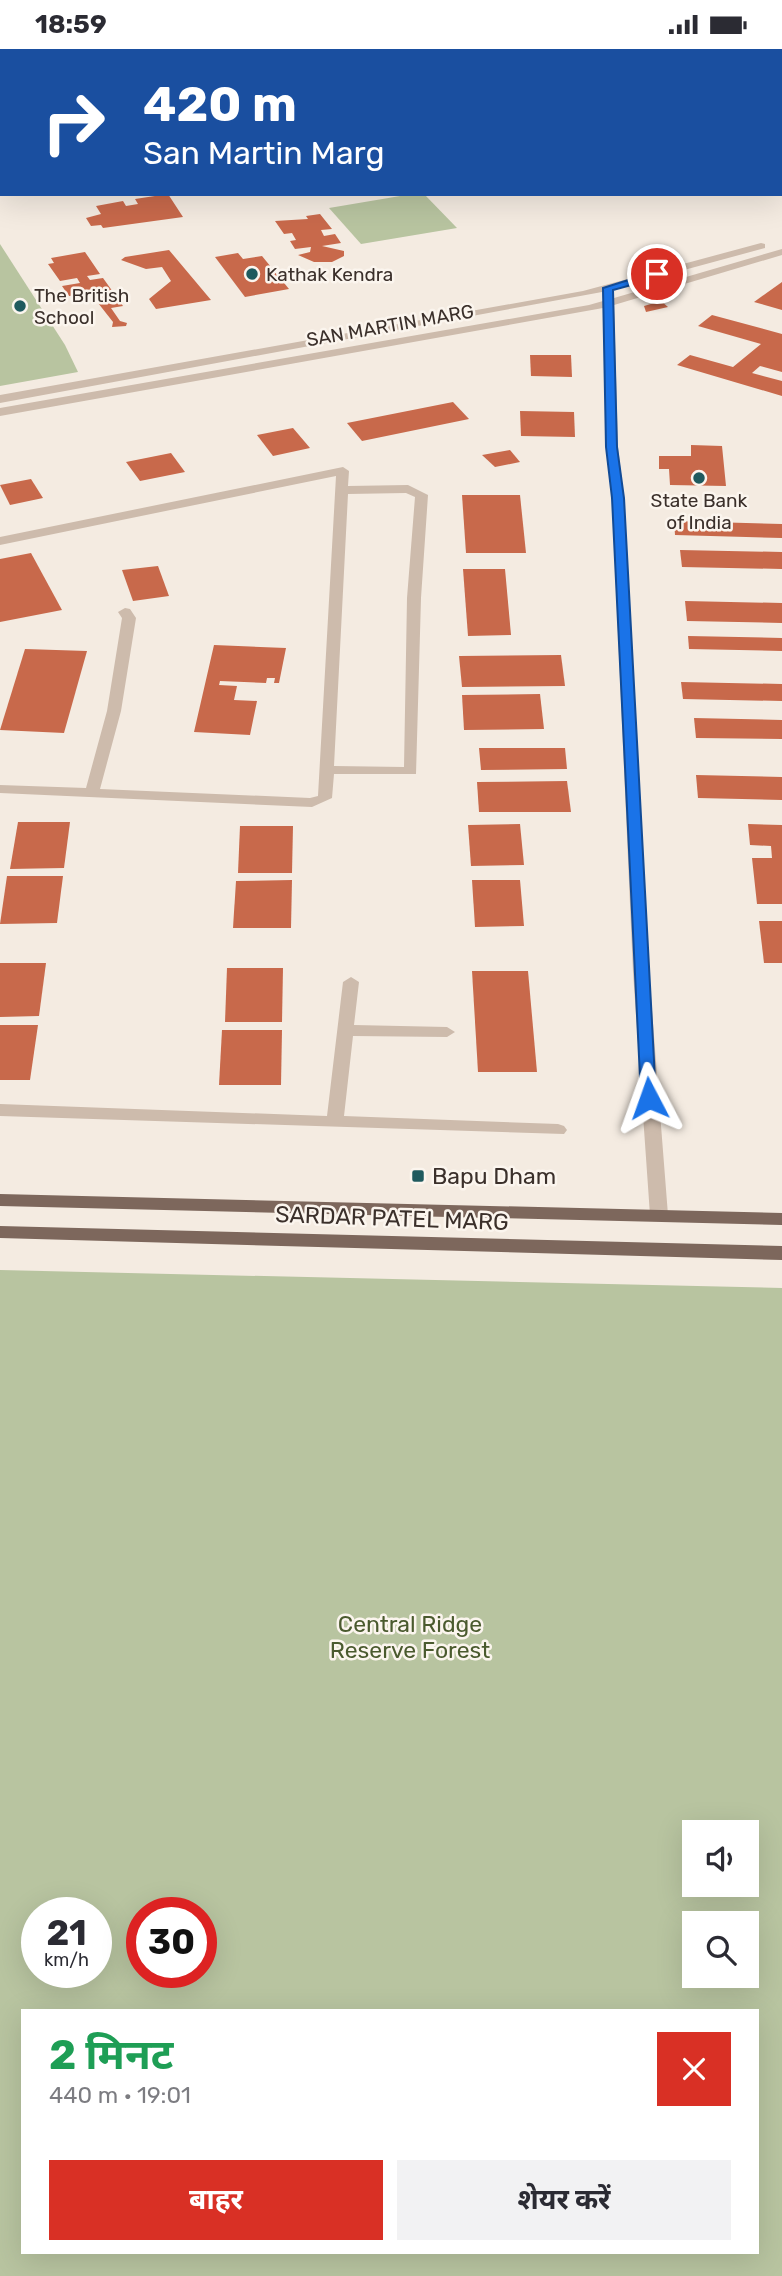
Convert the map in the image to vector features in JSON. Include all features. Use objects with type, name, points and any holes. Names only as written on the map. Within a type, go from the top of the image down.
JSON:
[{"type":"main road","name":"SARDAR PATEL MARG","points":[[0,1201],[782,1219]]},
{"type":"main road","name":"SARDAR PATEL MARG","points":[[0,1232],[782,1253]]},
{"type":"street","name":"SAN MARTIN MARG","points":[[0,399],[608,288],[782,241]]},
{"type":"street","name":"SAN MARTIN MARG","points":[[0,412],[610,304],[782,252]]},
{"type":"street","points":[[608,288],[612,447],[618,498],[640,972],[659,1215]]},
{"type":"street","points":[[0,541],[343,471],[325,798],[312,803],[0,789]]},
{"type":"street","points":[[326,770],[411,771],[414,598],[422,495],[408,489],[342,491]]},
{"type":"street","points":[[92,793],[114,711],[129,618],[125,613]]},
{"type":"street","points":[[335,1123],[351,982]]},
{"type":"street","points":[[347,1030],[447,1032]]},
{"type":"street","points":[[0,1110],[558,1130]]},
{"type":"green space","points":[[400,196],[426,196],[457,228],[361,244],[329,208]]},
{"type":"green space","name":"The British School","points":[[0,244],[65,345],[78,372],[0,386]]},
{"type":"green space","name":"Central Ridge Reserve Forest","points":[[0,1270],[782,1288],[782,2276],[0,2276]]},
{"type":"building","points":[[169,196],[183,217],[103,228],[101,225],[91,226],[86,218],[101,214],[96,206],[123,201],[126,206],[138,204],[135,199]]},
{"type":"building","points":[[320,214],[332,229],[321,230],[324,236],[335,234],[341,243],[322,246],[344,251],[344,256],[332,262],[314,262],[298,255],[310,252],[311,247],[295,249],[290,241],[296,240],[292,233],[284,234],[275,221],[308,219],[306,216]]},
{"type":"building","points":[[169,250],[211,300],[156,309],[149,299],[171,281],[162,267],[146,269],[121,260],[125,257]]},
{"type":"building","points":[[85,252],[100,274],[87,276],[90,280],[103,278],[123,306],[111,308],[120,321],[127,323],[126,326],[112,327],[113,322],[91,294],[69,296],[62,286],[80,283],[77,278],[60,281],[48,264],[54,263],[51,258]]},
{"type":"building","name":"Kathak Kendra","points":[[238,253],[243,259],[262,256],[289,289],[245,297],[215,257]]},
{"type":"building","points":[[782,282],[782,310],[754,302]]},
{"type":"building","points":[[661,301],[668,307],[646,312],[644,306]]},
{"type":"building","points":[[712,315],[782,334],[782,372],[760,366],[752,373],[782,381],[782,396],[677,365],[690,355],[733,367],[761,344],[698,326]]},
{"type":"building","points":[[530,355],[571,355],[572,377],[531,376]]},
{"type":"building","points":[[453,402],[469,419],[362,441],[347,423]]},
{"type":"building","points":[[520,411],[574,412],[575,437],[521,436]]},
{"type":"building","points":[[293,428],[310,448],[273,456],[257,435]]},
{"type":"building","points":[[691,445],[722,446],[726,486],[670,485],[669,469],[659,469],[659,456],[691,456]]},
{"type":"building","points":[[510,450],[520,462],[495,467],[482,455]]},
{"type":"building","points":[[171,453],[185,472],[140,481],[126,462]]},
{"type":"building","points":[[31,479],[43,498],[10,505],[0,485]]},
{"type":"building","points":[[462,495],[520,495],[526,553],[466,553]]},
{"type":"building","points":[[674,521],[782,524],[782,538],[675,535]]},
{"type":"building","points":[[680,550],[782,552],[782,569],[682,567]]},
{"type":"building","points":[[31,553],[62,610],[0,622],[0,559]]},
{"type":"building","points":[[158,566],[169,596],[133,601],[122,570]]},
{"type":"building","points":[[463,569],[505,569],[511,635],[468,636]]},
{"type":"building","points":[[685,601],[782,603],[782,623],[687,621]]},
{"type":"building","points":[[688,636],[782,638],[782,651],[689,649]]},
{"type":"building","points":[[214,645],[286,648],[279,683],[274,683],[275,678],[267,678],[266,683],[220,681],[219,685],[237,686],[234,700],[257,701],[250,735],[194,732]]},
{"type":"building","points":[[25,649],[87,651],[64,733],[0,730]]},
{"type":"building","points":[[561,655],[565,686],[462,687],[459,656]]},
{"type":"building","points":[[681,682],[782,684],[782,701],[683,699]]},
{"type":"building","points":[[540,694],[544,729],[464,730],[462,695]]},
{"type":"building","points":[[694,718],[782,720],[782,739],[696,738]]},
{"type":"building","points":[[479,748],[565,748],[567,769],[481,770]]},
{"type":"building","points":[[696,775],[782,777],[782,800],[698,798]]},
{"type":"building","points":[[567,781],[571,812],[479,812],[477,782]]},
{"type":"building","points":[[18,822],[70,822],[64,868],[10,869]]},
{"type":"building","points":[[520,824],[524,865],[471,866],[468,825]]},
{"type":"building","points":[[748,824],[782,825],[782,904],[757,904],[752,858],[772,858],[771,846],[750,845]]},
{"type":"building","points":[[240,826],[293,826],[292,873],[238,873]]},
{"type":"building","points":[[7,876],[63,876],[57,923],[0,924]]},
{"type":"building","points":[[292,880],[291,928],[233,928],[236,881]]},
{"type":"building","points":[[472,880],[520,880],[524,926],[475,927]]},
{"type":"building","points":[[759,921],[782,921],[782,963],[764,963]]},
{"type":"building","points":[[0,963],[46,963],[39,1016],[0,1017]]},
{"type":"building","points":[[227,968],[283,968],[282,1022],[225,1022]]},
{"type":"building","points":[[472,971],[528,971],[537,1072],[478,1072]]},
{"type":"building","points":[[0,1025],[38,1025],[30,1080],[0,1080]]},
{"type":"building","points":[[222,1030],[282,1030],[281,1085],[219,1085]]},
{"type":"place","name":"Kathak Kendra","points":[[252,274]]},
{"type":"place","name":"The British School","points":[[20,306]]},
{"type":"place","name":"State Bank of India","points":[[699,478]]},
{"type":"place","name":"Bapu Dham","points":[[418,1176]]},
{"type":"route","points":[[649,1098],[640,972],[618,498],[612,447],[608,288],[657,274]]}]
